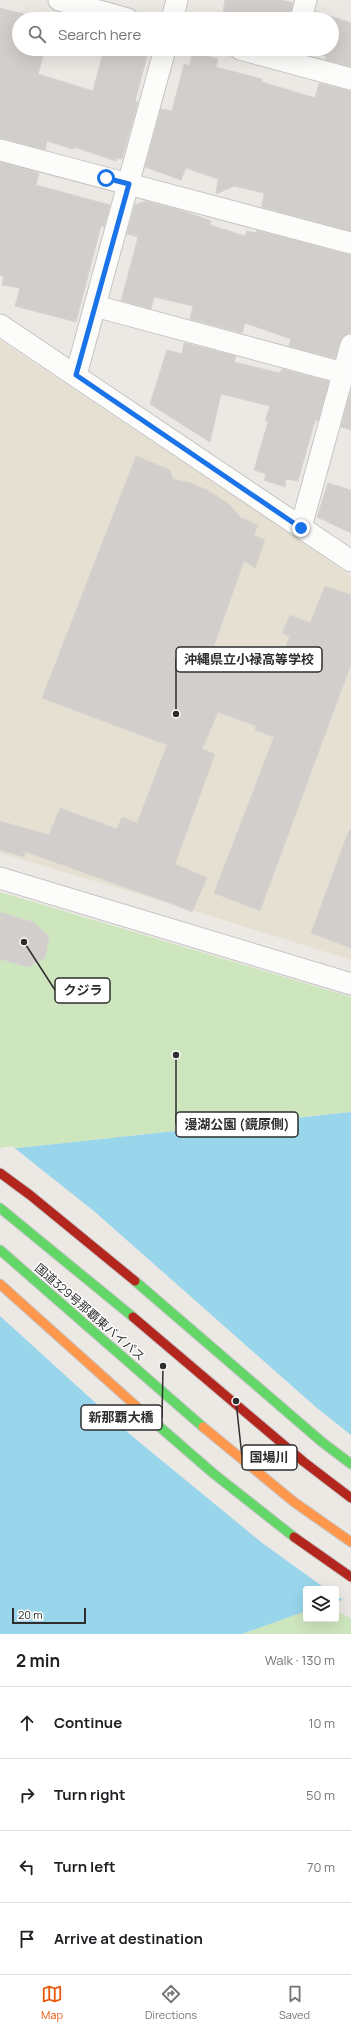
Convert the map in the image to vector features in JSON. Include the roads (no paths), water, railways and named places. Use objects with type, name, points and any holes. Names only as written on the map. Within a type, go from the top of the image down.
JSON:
[{"type":"highway","points":[[0,1173],[30,1195],[147,1291],[322,1442],[351,1464]]},
{"type":"highway","name":"国道329号那覇東バイパス","points":[[0,1208],[119,1305],[304,1462],[351,1498]]},
{"type":"highway","name":"国道329号那覇東バイパス","points":[[0,1250],[106,1341],[202,1427],[281,1492],[351,1542]]},
{"type":"highway","points":[[0,1284],[158,1425],[263,1515],[351,1577]]},
{"type":"street","points":[[59,0],[103,12]]},
{"type":"street","points":[[174,12],[177,0]]},
{"type":"street","points":[[303,12],[306,0]]},
{"type":"street","points":[[76,375],[129,184],[162,56]]},
{"type":"street","points":[[291,56],[351,79]]},
{"type":"street","points":[[0,150],[351,243]]},
{"type":"street","points":[[95,306],[347,374]]},
{"type":"street","points":[[0,326],[76,375],[351,561]]},
{"type":"street","points":[[301,528],[347,374],[351,345]]},
{"type":"street","points":[[0,878],[351,984]]},
{"type":"water","points":[[351,1112],[351,1597],[339,1601],[339,1586],[303,1586],[303,1612],[242,1634],[0,1634],[0,1150]]},
{"type":"place","name":"沖縄県立小禄高等学校","points":[[176,714]]},
{"type":"place","name":"クジラ","points":[[24,942]]},
{"type":"place","name":"漫湖公園 (鏡原側)","points":[[176,1055]]},
{"type":"place","name":"新那覇大橋","points":[[163,1366]]},
{"type":"place","name":"国場川","points":[[236,1401]]}]
